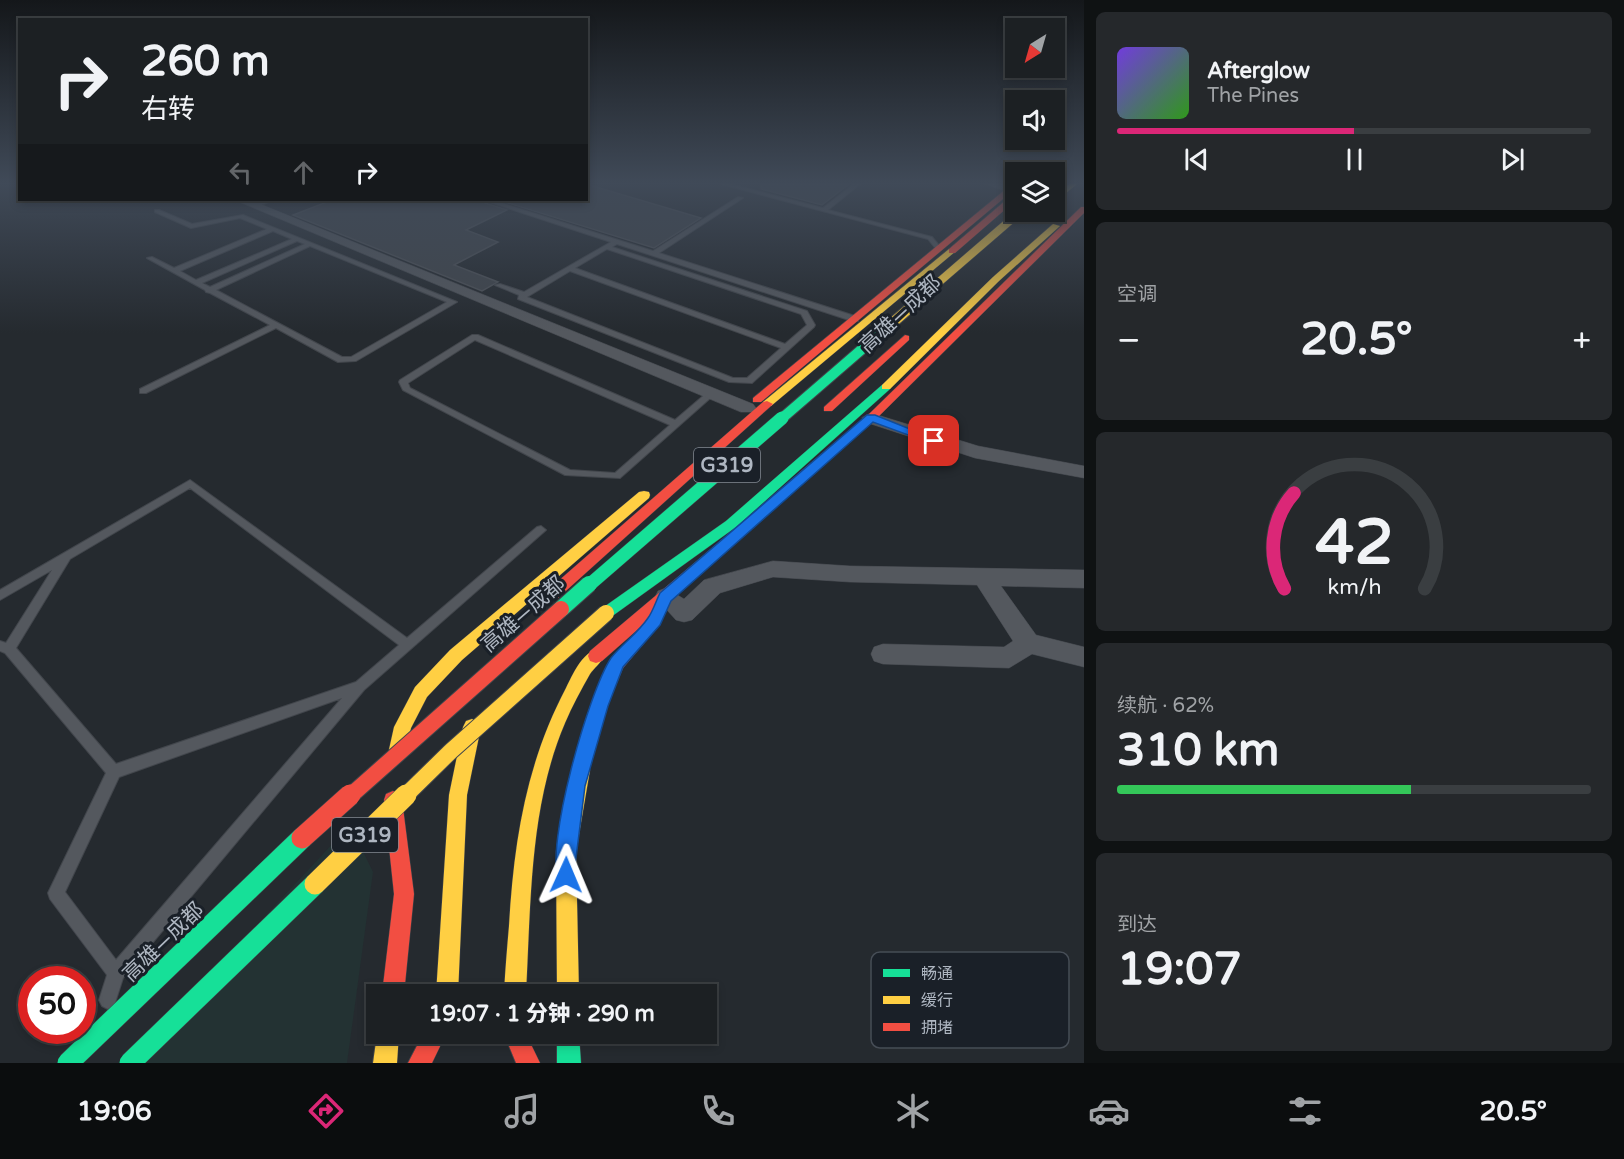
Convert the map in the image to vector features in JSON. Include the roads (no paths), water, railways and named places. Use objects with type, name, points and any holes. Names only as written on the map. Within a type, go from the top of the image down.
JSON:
[{"type":"main road","points":[[394,984],[404,894],[391,781],[403,727],[421,692],[456,655],[747,408],[938,248],[958,234]]},
{"type":"main road","points":[[434,719],[540,608],[756,413],[883,310],[969,234]]},
{"type":"main road","points":[[448,984],[458,795],[474,718],[486,697],[575,589],[970,234]]},
{"type":"main road","name":"高雄—成都","points":[[68,1063],[297,843],[434,719],[995,234]]},
{"type":"main road","points":[[606,613],[731,524],[883,390],[996,279],[1047,234]]},
{"type":"main road","points":[[516,984],[524,858],[538,770],[564,705],[592,659],[871,417],[1059,234]]},
{"type":"main road","name":"高雄—成都","points":[[815,420],[912,332]]},
{"type":"main road","name":"G319","points":[[130,1063],[451,751],[693,533]]},
{"type":"main road","points":[[568,984],[566,852],[576,786],[599,706],[617,663],[655,621],[666,597]]},
{"type":"main road","points":[[385,1063],[387,1044]]},
{"type":"main road","points":[[420,1063],[430,1044]]},
{"type":"main road","points":[[442,1053],[443,1044]]},
{"type":"main road","points":[[513,1063],[514,1044]]},
{"type":"main road","points":[[519,1044],[528,1063]]},
{"type":"main road","points":[[568,1044],[569,1063]]},
{"type":"street","points":[[322,234],[747,408]]},
{"type":"street","points":[[871,417],[975,453],[1084,472]]},
{"type":"street","points":[[666,597],[684,613],[712,586],[773,569],[850,574],[1084,579]]},
{"type":"street","points":[[983,577],[1028,642],[1084,657]]},
{"type":"street","points":[[883,654],[1008,658],[1028,642]]},
{"type":"lane","points":[[174,271],[261,234]]},
{"type":"lane","points":[[150,258],[341,360],[353,359],[453,302],[284,234]]},
{"type":"lane","points":[[590,234],[855,319]]},
{"type":"lane","points":[[655,254],[686,234]]},
{"type":"lane","points":[[913,234],[930,238],[938,248]]},
{"type":"lane","points":[[195,283],[297,239]]},
{"type":"lane","points":[[607,247],[804,313],[811,325],[749,381],[732,380],[521,297],[615,242]]},
{"type":"lane","points":[[208,291],[310,244]]},
{"type":"lane","points":[[220,251],[228,255]]},
{"type":"lane","points":[[236,259],[256,268]]},
{"type":"lane","points":[[570,269],[786,347]]},
{"type":"lane","points":[[498,285],[524,295]]},
{"type":"lane","points":[[143,391],[274,326]]},
{"type":"lane","points":[[676,424],[476,338],[403,382],[407,390],[568,473],[616,476],[712,393]]},
{"type":"lane","points":[[0,596],[190,483],[408,645]]},
{"type":"lane","points":[[89,1063],[116,973],[360,686],[541,530]]},
{"type":"lane","points":[[68,554],[5,648],[114,772]]},
{"type":"lane","points":[[116,973],[56,893],[114,772],[360,686]]}]
